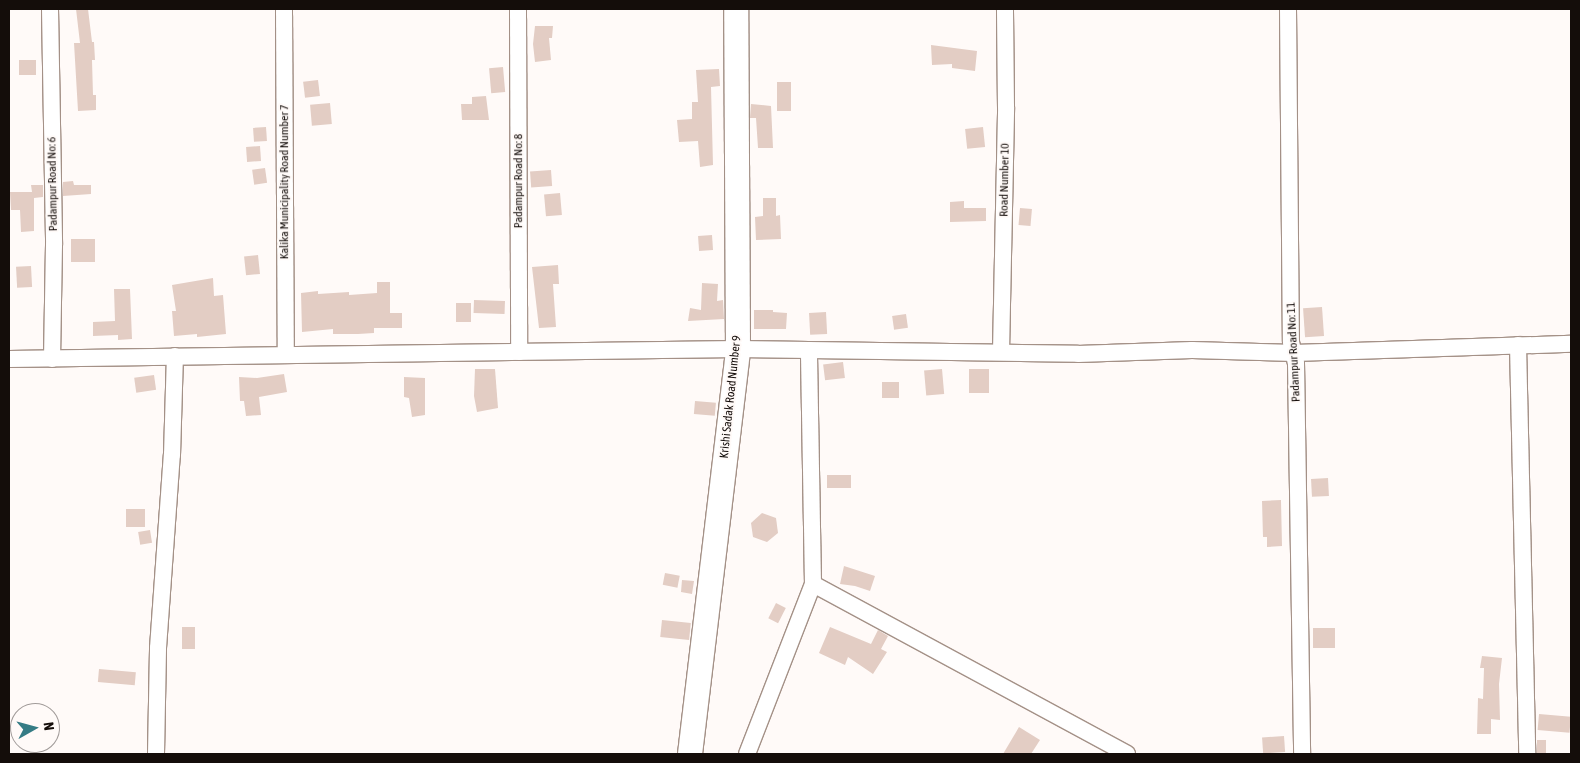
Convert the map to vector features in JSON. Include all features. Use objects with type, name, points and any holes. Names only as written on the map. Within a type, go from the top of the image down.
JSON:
[{"type":"street","name":"Padampur Road No: 6","points":[[50,9],[54,245],[52,359]]},
{"type":"street","name":"Kalika Municipality Road Number 7","points":[[284,9],[286,354]]},
{"type":"street","name":"Padampur Road No: 8","points":[[518,9],[519,352]]},
{"type":"street","name":"Krishi Sadak Road Number 9","points":[[690,754],[738,349],[736,9]]},
{"type":"street","name":"Road Number 10","points":[[1002,352],[1006,107],[1005,9]]},
{"type":"street","name":"Padampur Road No: 11","points":[[1288,9],[1291,342],[1296,363],[1302,754]]},
{"type":"street","points":[[9,359],[738,349],[1078,354],[1192,350],[1294,352],[1518,344],[1571,344]]},
{"type":"street","points":[[1518,344],[1527,754]]},
{"type":"street","points":[[747,754],[814,584],[809,350]]},
{"type":"street","points":[[156,754],[158,648],[172,454],[175,356]]},
{"type":"street","points":[[814,584],[1127,754]]},
{"type":"building","points":[[76,9],[88,9],[92,42],[94,42],[95,60],[92,60],[93,95],[96,95],[96,110],[78,111],[74,43],[80,43]]},
{"type":"building","points":[[535,26],[553,26],[552,38],[549,38],[551,60],[535,62],[533,44]]},
{"type":"building","points":[[931,45],[977,51],[975,71],[952,68],[952,64],[932,65]]},
{"type":"building","points":[[19,60],[36,60],[36,75],[19,75]]},
{"type":"building","points":[[503,67],[505,92],[491,93],[489,68]]},
{"type":"building","points":[[719,69],[720,86],[711,87],[713,165],[700,167],[698,141],[679,142],[677,120],[692,119],[692,102],[698,102],[696,70]]},
{"type":"building","points":[[318,80],[320,96],[305,98],[303,82]]},
{"type":"building","points":[[777,82],[791,82],[791,111],[777,111]]},
{"type":"building","points":[[486,96],[489,120],[462,120],[461,104],[472,104],[472,97]]},
{"type":"building","points":[[330,103],[332,124],[312,126],[310,105]]},
{"type":"building","points":[[751,104],[771,106],[773,148],[758,148],[756,118],[750,118]]},
{"type":"building","points":[[266,127],[267,141],[254,142],[253,128]]},
{"type":"building","points":[[983,127],[985,147],[967,149],[965,129]]},
{"type":"building","points":[[260,146],[261,161],[247,162],[246,147]]},
{"type":"building","points":[[265,168],[267,183],[254,185],[252,170]]},
{"type":"building","points":[[551,170],[552,186],[531,187],[530,171]]},
{"type":"building","points":[[73,181],[74,185],[91,185],[91,194],[63,196],[63,182]]},
{"type":"building","points":[[31,185],[43,185],[43,197],[34,198],[34,231],[21,232],[20,210],[11,210],[10,192],[32,192]]},
{"type":"building","points":[[560,193],[562,215],[546,216],[544,194]]},
{"type":"building","points":[[763,198],[776,198],[776,216],[780,215],[781,239],[756,240],[755,217],[763,216]]},
{"type":"building","points":[[964,201],[964,208],[986,208],[986,221],[950,222],[950,202]]},
{"type":"building","points":[[1020,208],[1032,209],[1030,226],[1019,225]]},
{"type":"building","points":[[712,235],[713,250],[699,251],[698,236]]},
{"type":"building","points":[[71,239],[95,239],[95,262],[71,262]]},
{"type":"building","points":[[258,255],[260,274],[246,275],[244,256]]},
{"type":"building","points":[[558,265],[559,284],[553,284],[556,327],[539,328],[532,267]]},
{"type":"building","points":[[31,266],[32,287],[17,288],[16,267]]},
{"type":"building","points":[[213,278],[214,296],[223,295],[226,334],[197,337],[197,334],[174,336],[172,311],[176,311],[172,285]]},
{"type":"building","points":[[377,282],[390,282],[390,313],[402,313],[402,328],[374,328],[374,333],[358,334],[333,334],[333,329],[302,332],[301,293],[318,291],[318,294],[349,292],[349,295],[377,293]]},
{"type":"building","points":[[702,283],[718,284],[717,301],[723,300],[724,319],[688,321],[690,308],[701,310]]},
{"type":"building","points":[[114,289],[130,289],[132,339],[118,340],[118,335],[93,336],[93,322],[115,321]]},
{"type":"building","points":[[474,300],[505,301],[505,314],[474,313]]},
{"type":"building","points":[[456,303],[471,303],[471,322],[456,322]]},
{"type":"building","points":[[1322,307],[1324,336],[1305,337],[1303,308]]},
{"type":"building","points":[[754,310],[773,310],[773,312],[787,313],[786,329],[754,329]]},
{"type":"building","points":[[826,312],[827,334],[810,335],[809,313]]},
{"type":"building","points":[[906,314],[908,328],[894,330],[892,316]]},
{"type":"building","points":[[843,362],[845,378],[825,380],[823,364]]},
{"type":"building","points":[[475,369],[495,369],[498,408],[477,412],[474,396]]},
{"type":"building","points":[[942,369],[944,394],[926,395],[924,371]]},
{"type":"building","points":[[969,369],[989,369],[989,393],[969,393]]},
{"type":"building","points":[[284,374],[287,392],[259,397],[261,415],[246,416],[244,401],[240,401],[239,377],[257,378]]},
{"type":"building","points":[[154,375],[156,390],[136,393],[134,378]]},
{"type":"building","points":[[404,377],[425,378],[425,415],[412,417],[409,398],[404,397]]},
{"type":"building","points":[[882,382],[899,382],[899,398],[882,398]]},
{"type":"building","points":[[695,401],[716,403],[715,416],[694,414]]},
{"type":"building","points":[[827,475],[851,475],[851,488],[827,488]]},
{"type":"building","points":[[1328,478],[1329,496],[1312,497],[1311,479]]},
{"type":"building","points":[[1281,500],[1282,546],[1267,547],[1267,537],[1263,537],[1262,501]]},
{"type":"building","points":[[126,509],[145,509],[145,527],[126,527]]},
{"type":"building","points":[[762,513],[776,518],[778,533],[767,542],[753,537],[751,523]]},
{"type":"building","points":[[150,530],[152,543],[140,545],[138,532]]},
{"type":"building","points":[[844,566],[875,576],[870,591],[840,584]]},
{"type":"building","points":[[665,573],[680,576],[677,588],[663,585]]},
{"type":"building","points":[[682,580],[694,581],[692,594],[681,592]]},
{"type":"building","points":[[776,603],[786,608],[778,623],[768,618]]},
{"type":"building","points":[[662,620],[691,623],[689,640],[660,637]]},
{"type":"building","points":[[182,627],[195,627],[195,649],[182,649]]},
{"type":"building","points":[[830,627],[871,644],[878,630],[888,636],[881,649],[887,652],[873,674],[848,657],[845,665],[819,653]]},
{"type":"building","points":[[1313,628],[1335,628],[1335,648],[1313,648]]},
{"type":"building","points":[[1482,656],[1502,658],[1499,684],[1500,720],[1491,719],[1491,734],[1477,734],[1478,698],[1483,699],[1484,668],[1480,668]]},
{"type":"building","points":[[99,669],[136,672],[135,685],[98,682]]},
{"type":"building","points":[[1539,714],[1571,717],[1569,733],[1538,730]]},
{"type":"building","points":[[1019,727],[1040,740],[1031,754],[1003,754]]},
{"type":"building","points":[[1284,736],[1285,752],[1263,753],[1262,738]]},
{"type":"building","points":[[1537,740],[1546,740],[1546,754],[1537,754]]}]
